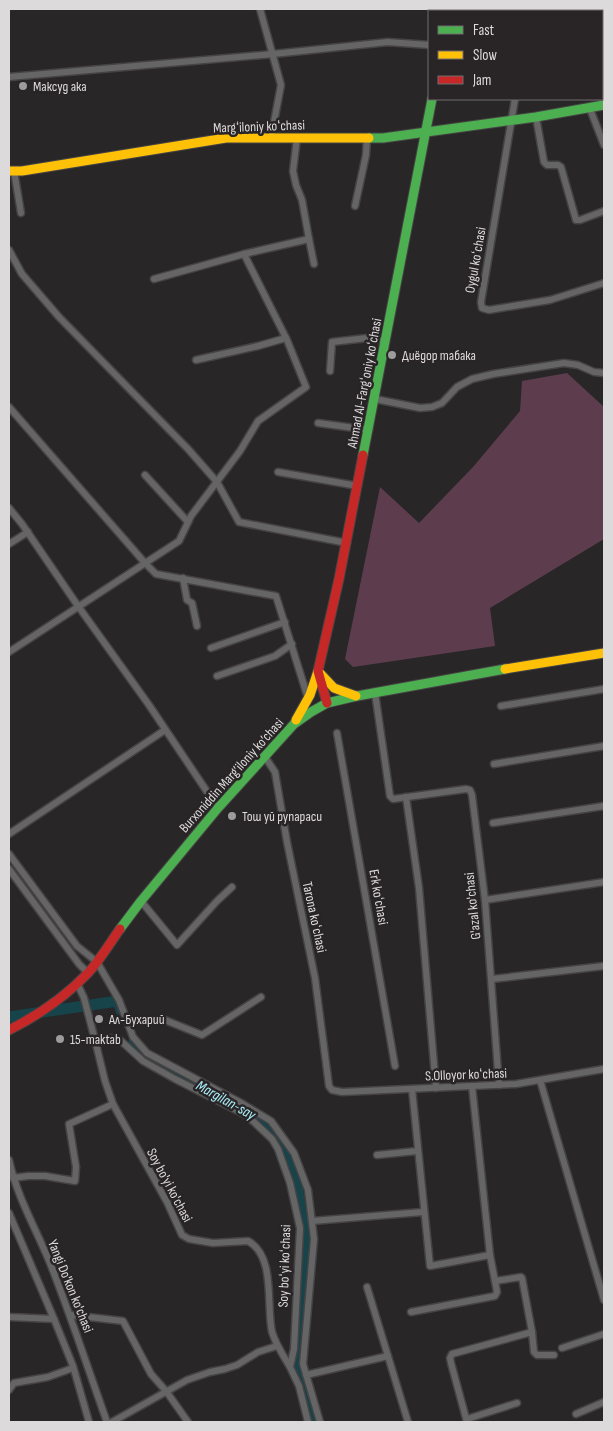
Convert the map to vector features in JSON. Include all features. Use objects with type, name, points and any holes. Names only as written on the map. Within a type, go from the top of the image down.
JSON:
[{"type":"main road","name":"Ahmad Al-Fargʻoniy koʻchasi","points":[[294,724],[308,698],[318,671],[358,486],[432,100]]},
{"type":"main road","name":"Margʻiloniy koʻchasi","points":[[11,171],[226,138],[383,138],[512,121],[604,106]]},
{"type":"main road","name":"Burxoniddin Marg’iloniy ko’chasi","points":[[9,1030],[31,1019],[88,973],[141,901],[218,808],[294,724],[326,703],[357,696],[604,654]]},
{"type":"main road","points":[[318,671],[327,683],[336,690],[357,696]]},
{"type":"main road","points":[[318,671],[326,703]]},
{"type":"street","points":[[260,9],[281,85],[271,138]]},
{"type":"street","points":[[9,77],[388,42],[428,45]]},
{"type":"street","points":[[512,121],[515,100]]},
{"type":"street","points":[[590,109],[604,145]]},
{"type":"street","points":[[536,117],[544,162],[547,166],[561,167],[576,220],[604,211]]},
{"type":"street","name":"Oygul koʻchasi","points":[[512,121],[481,302],[482,308],[489,310],[550,300],[604,283]]},
{"type":"street","points":[[297,138],[293,170],[302,200],[314,264]]},
{"type":"street","points":[[355,206],[366,155],[367,138]]},
{"type":"street","points":[[11,171],[20,213]]},
{"type":"street","points":[[154,279],[244,254],[309,239]]},
{"type":"street","points":[[9,250],[22,274],[59,317],[188,449],[217,482],[239,522],[346,542]]},
{"type":"street","points":[[9,652],[179,541],[188,522],[240,451],[258,421],[306,387],[286,338],[244,254]]},
{"type":"street","points":[[196,360],[286,338]]},
{"type":"street","points":[[330,371],[332,342],[367,338],[386,340]]},
{"type":"street","points":[[375,399],[420,408],[432,407],[442,402],[457,387],[472,379],[564,363],[578,364],[594,372],[604,373]]},
{"type":"street","points":[[9,407],[156,574],[275,596],[285,622],[308,698]]},
{"type":"street","points":[[318,423],[368,430]]},
{"type":"street","points":[[278,472],[358,486]]},
{"type":"street","points":[[145,476],[188,522]]},
{"type":"street","points":[[9,508],[28,532],[149,705],[218,808]]},
{"type":"street","points":[[9,544],[28,532]]},
{"type":"street","points":[[183,578],[187,600],[192,603],[197,626]]},
{"type":"street","points":[[211,648],[285,622]]},
{"type":"street","points":[[217,676],[275,656],[292,644]]},
{"type":"street","points":[[501,706],[604,689]]},
{"type":"street","points":[[375,693],[388,792],[393,798],[406,797],[419,888],[436,1088]]},
{"type":"street","points":[[9,834],[165,730]]},
{"type":"street","name":"Erk koʻchasi","points":[[338,733],[395,1066]]},
{"type":"street","points":[[494,764],[604,746]]},
{"type":"street","name":"Tarona koʻchasi","points":[[264,757],[275,772],[287,842],[315,978],[329,1086]]},
{"type":"street","name":"G'azal ko'chasi","points":[[406,797],[461,789],[470,790],[485,900],[499,1085]]},
{"type":"street","points":[[493,823],[604,806]]},
{"type":"street","points":[[9,854],[77,946],[97,962]]},
{"type":"street","points":[[9,869],[79,964],[88,973]]},
{"type":"street","points":[[485,900],[604,882]]},
{"type":"street","points":[[141,901],[178,945],[232,887]]},
{"type":"street","name":"Soy boʻyi koʻchasi","points":[[97,962],[115,993],[133,1036],[147,1052],[243,1104],[270,1121],[289,1146],[308,1190],[312,1221],[314,1239],[303,1364],[320,1422]]},
{"type":"street","points":[[492,979],[604,966]]},
{"type":"street","points":[[77,983],[84,998],[96,1040]]},
{"type":"street","points":[[127,1020],[165,1020],[202,1036],[261,997]]},
{"type":"street","name":"Soy boʻyi koʻchasi","points":[[96,1040],[109,1038],[120,1040],[143,1061],[188,1087],[235,1109],[254,1122],[272,1139],[290,1183],[300,1228],[294,1349],[290,1367]]},
{"type":"street","name":"Soy bo'yi ko'chasi","points":[[96,1040],[106,1086],[113,1104],[167,1202],[182,1235],[189,1239],[213,1243],[248,1241],[260,1254],[267,1270],[269,1315],[277,1346],[290,1367]]},
{"type":"street","name":"S.Olloyor koʻchasi","points":[[329,1086],[332,1090],[342,1092],[516,1084],[604,1069]]},
{"type":"street","points":[[540,1080],[604,1300]]},
{"type":"street","points":[[412,1312],[495,1296],[497,1292],[490,1255],[472,1086]]},
{"type":"street","points":[[412,1089],[423,1212],[430,1266],[490,1255]]},
{"type":"street","points":[[13,1178],[46,1176],[75,1181],[76,1166],[69,1124],[113,1104]]},
{"type":"street","points":[[377,1155],[417,1151]]},
{"type":"street","name":"Yangi Do'kon ko'chasi","points":[[9,1160],[13,1178],[71,1316],[107,1422]]},
{"type":"street","points":[[312,1221],[423,1212]]},
{"type":"street","points":[[9,1213],[74,1368],[89,1422]]},
{"type":"street","points":[[495,1281],[518,1276],[522,1278],[534,1352],[537,1355],[554,1355]]},
{"type":"street","points":[[366,1287],[408,1422]]},
{"type":"street","points":[[71,1316],[123,1321],[151,1374],[166,1391],[188,1422]]},
{"type":"street","points":[[9,1317],[54,1319]]},
{"type":"street","points":[[517,1403],[467,1421],[450,1358],[452,1354],[532,1332]]},
{"type":"street","points":[[562,1348],[604,1334]]},
{"type":"street","points":[[112,1422],[166,1391],[195,1377],[237,1365],[258,1352],[277,1346]]},
{"type":"street","points":[[306,1375],[388,1356]]},
{"type":"street","points":[[290,1367],[299,1386],[308,1422]]},
{"type":"street","points":[[9,1390],[14,1383],[48,1377],[74,1368]]},
{"type":"street","points":[[576,1414],[604,1402]]},
{"type":"shaded area","points":[[567,373],[604,407],[604,539],[490,608],[495,646],[353,667],[345,659],[380,487],[419,523],[473,467],[520,411],[522,381]]},
{"type":"waterway","name":"Margilan-say","points":[[9,1017],[118,1001],[122,1013]]},
{"type":"waterway","name":"Margilan-say","points":[[134,1041],[145,1056],[260,1118],[284,1152],[297,1186],[305,1237],[298,1363],[314,1422]]},
{"type":"traffic: fast","points":[[363,455],[432,100]]},
{"type":"traffic: fast","points":[[369,138],[383,138],[536,117],[604,105]]},
{"type":"traffic: fast","points":[[120,929],[218,808],[294,724],[311,712],[327,703],[357,696],[505,669]]},
{"type":"traffic: slow","points":[[9,171],[22,171],[226,138],[369,138]]},
{"type":"traffic: slow","points":[[505,669],[604,653]]},
{"type":"traffic: slow","points":[[296,720],[310,695],[318,671],[334,688],[356,696]]},
{"type":"traffic: jam","points":[[327,703],[318,671],[339,579],[363,455]]},
{"type":"traffic: jam","points":[[9,1030],[51,1005],[70,990],[97,963],[120,929]]},
{"type":"place","name":"Максуд ака","points":[[23,86]]},
{"type":"place","name":"Диёдор табака","points":[[392,355]]},
{"type":"place","name":"Тош уй рупараси","points":[[232,816]]},
{"type":"place","name":"Ал-Бухарий","points":[[99,1019]]},
{"type":"place","name":"15-maktab","points":[[60,1039]]}]
